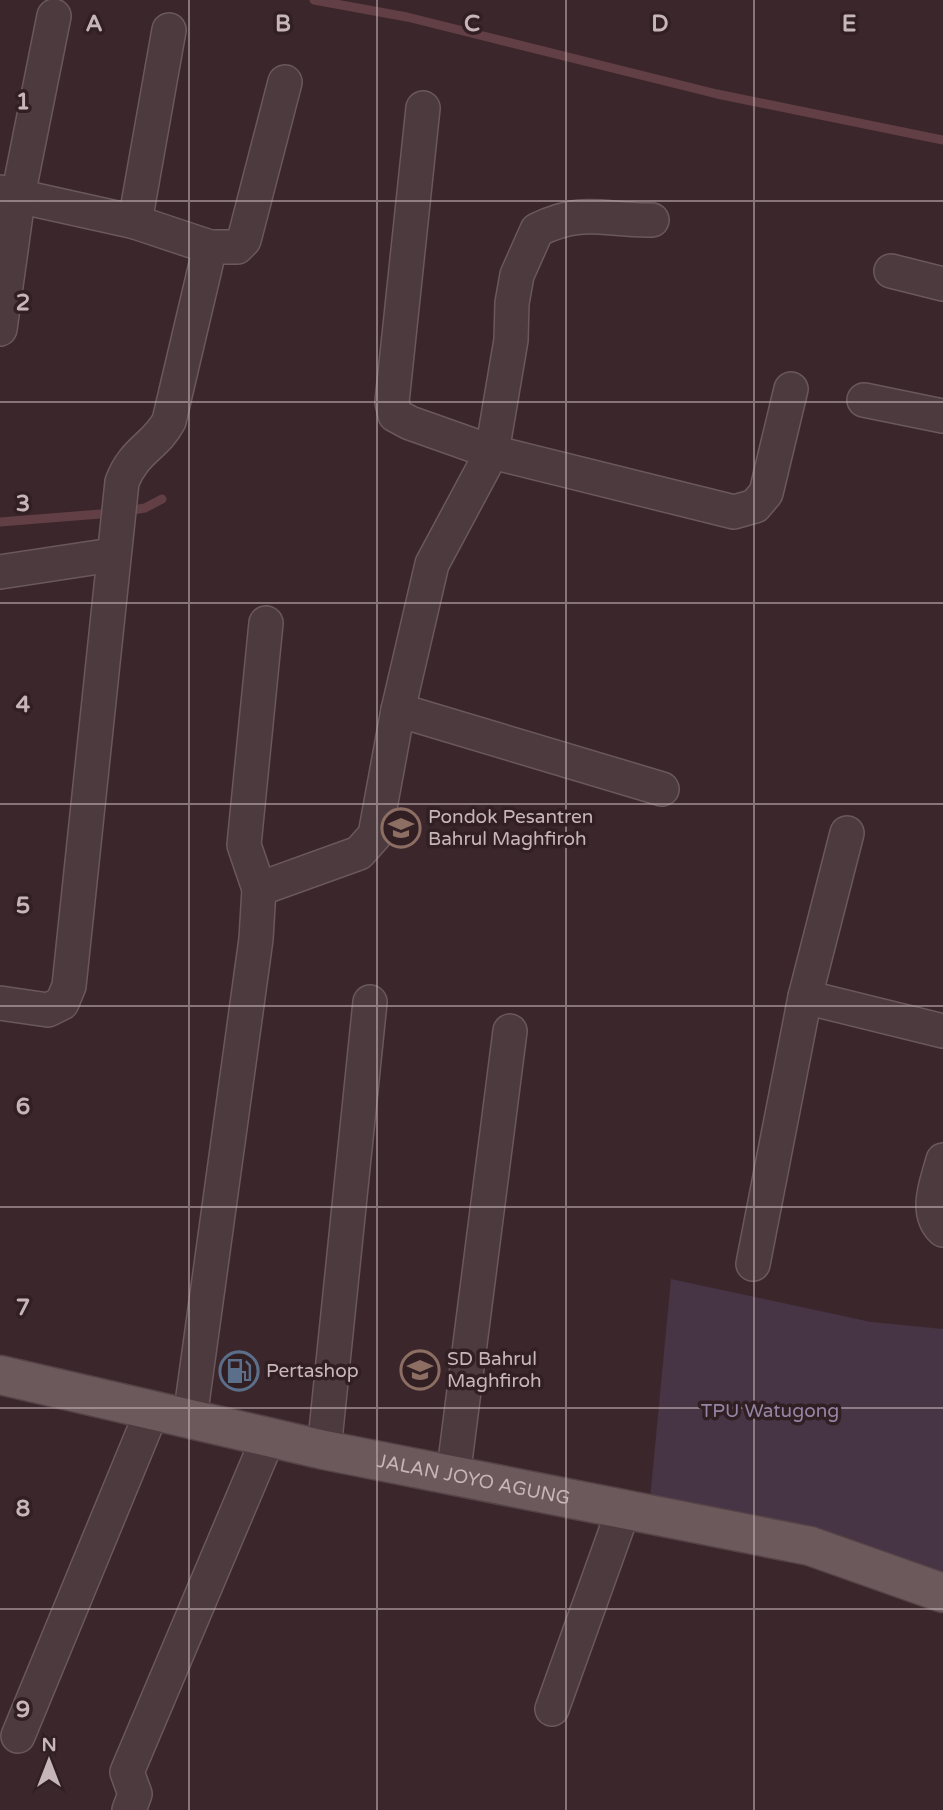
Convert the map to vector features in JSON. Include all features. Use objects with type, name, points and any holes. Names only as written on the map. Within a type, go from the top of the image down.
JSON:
[{"type":"main road","name":"JALAN JOYO AGUNG","points":[[0,1375],[324,1450],[810,1546],[943,1593]]},
{"type":"street","points":[[0,329],[12,198],[54,16]]},
{"type":"street","points":[[135,222],[169,30]]},
{"type":"street","points":[[12,198],[135,222],[210,247],[237,247],[244,240],[285,82]]},
{"type":"street","points":[[424,108],[392,402],[396,415],[410,423],[492,452],[734,512],[755,506],[766,493],[791,389]]},
{"type":"street","points":[[259,889],[359,853],[375,835],[398,710],[432,564],[492,452],[512,340],[512,303],[517,275],[537,230],[561,218],[590,215],[652,220]]},
{"type":"street","points":[[0,1003],[48,1010],[62,1003],[69,986],[120,497],[129,463],[165,429],[169,421],[210,247]]},
{"type":"street","points":[[891,271],[943,284]]},
{"type":"street","points":[[864,400],[943,416]]},
{"type":"street","points":[[0,572],[112,555]]},
{"type":"street","points":[[190,1418],[256,939],[259,889],[244,845],[266,622]]},
{"type":"street","points":[[398,710],[662,789]]},
{"type":"street","points":[[753,1264],[805,997],[847,833]]},
{"type":"street","points":[[805,997],[943,1031]]},
{"type":"street","points":[[324,1450],[370,1002]]},
{"type":"street","points":[[453,1476],[510,1031]]},
{"type":"street","points":[[943,1160],[933,1201],[934,1217],[943,1230]]},
{"type":"street","points":[[18,1736],[152,1411]]},
{"type":"street","points":[[129,1810],[135,1794],[127,1772],[269,1436]]},
{"type":"street","points":[[552,1709],[623,1511]]},
{"type":"green space","name":"TPU Watugong","points":[[671,1279],[871,1322],[943,1329],[943,1572],[814,1528],[650,1499]]},
{"type":"waterway","points":[[314,0],[407,17],[717,94],[943,140]]},
{"type":"waterway","points":[[127,511],[145,508],[162,499]]},
{"type":"waterway","points":[[0,522],[113,513]]},
{"type":"place","name":"Pondok Pesantren Bahrul Maghfiroh","points":[[401,828]]},
{"type":"place","name":"SD Bahrul Maghfiroh","points":[[420,1370]]},
{"type":"place","name":"Pertashop","points":[[239,1371]]}]
